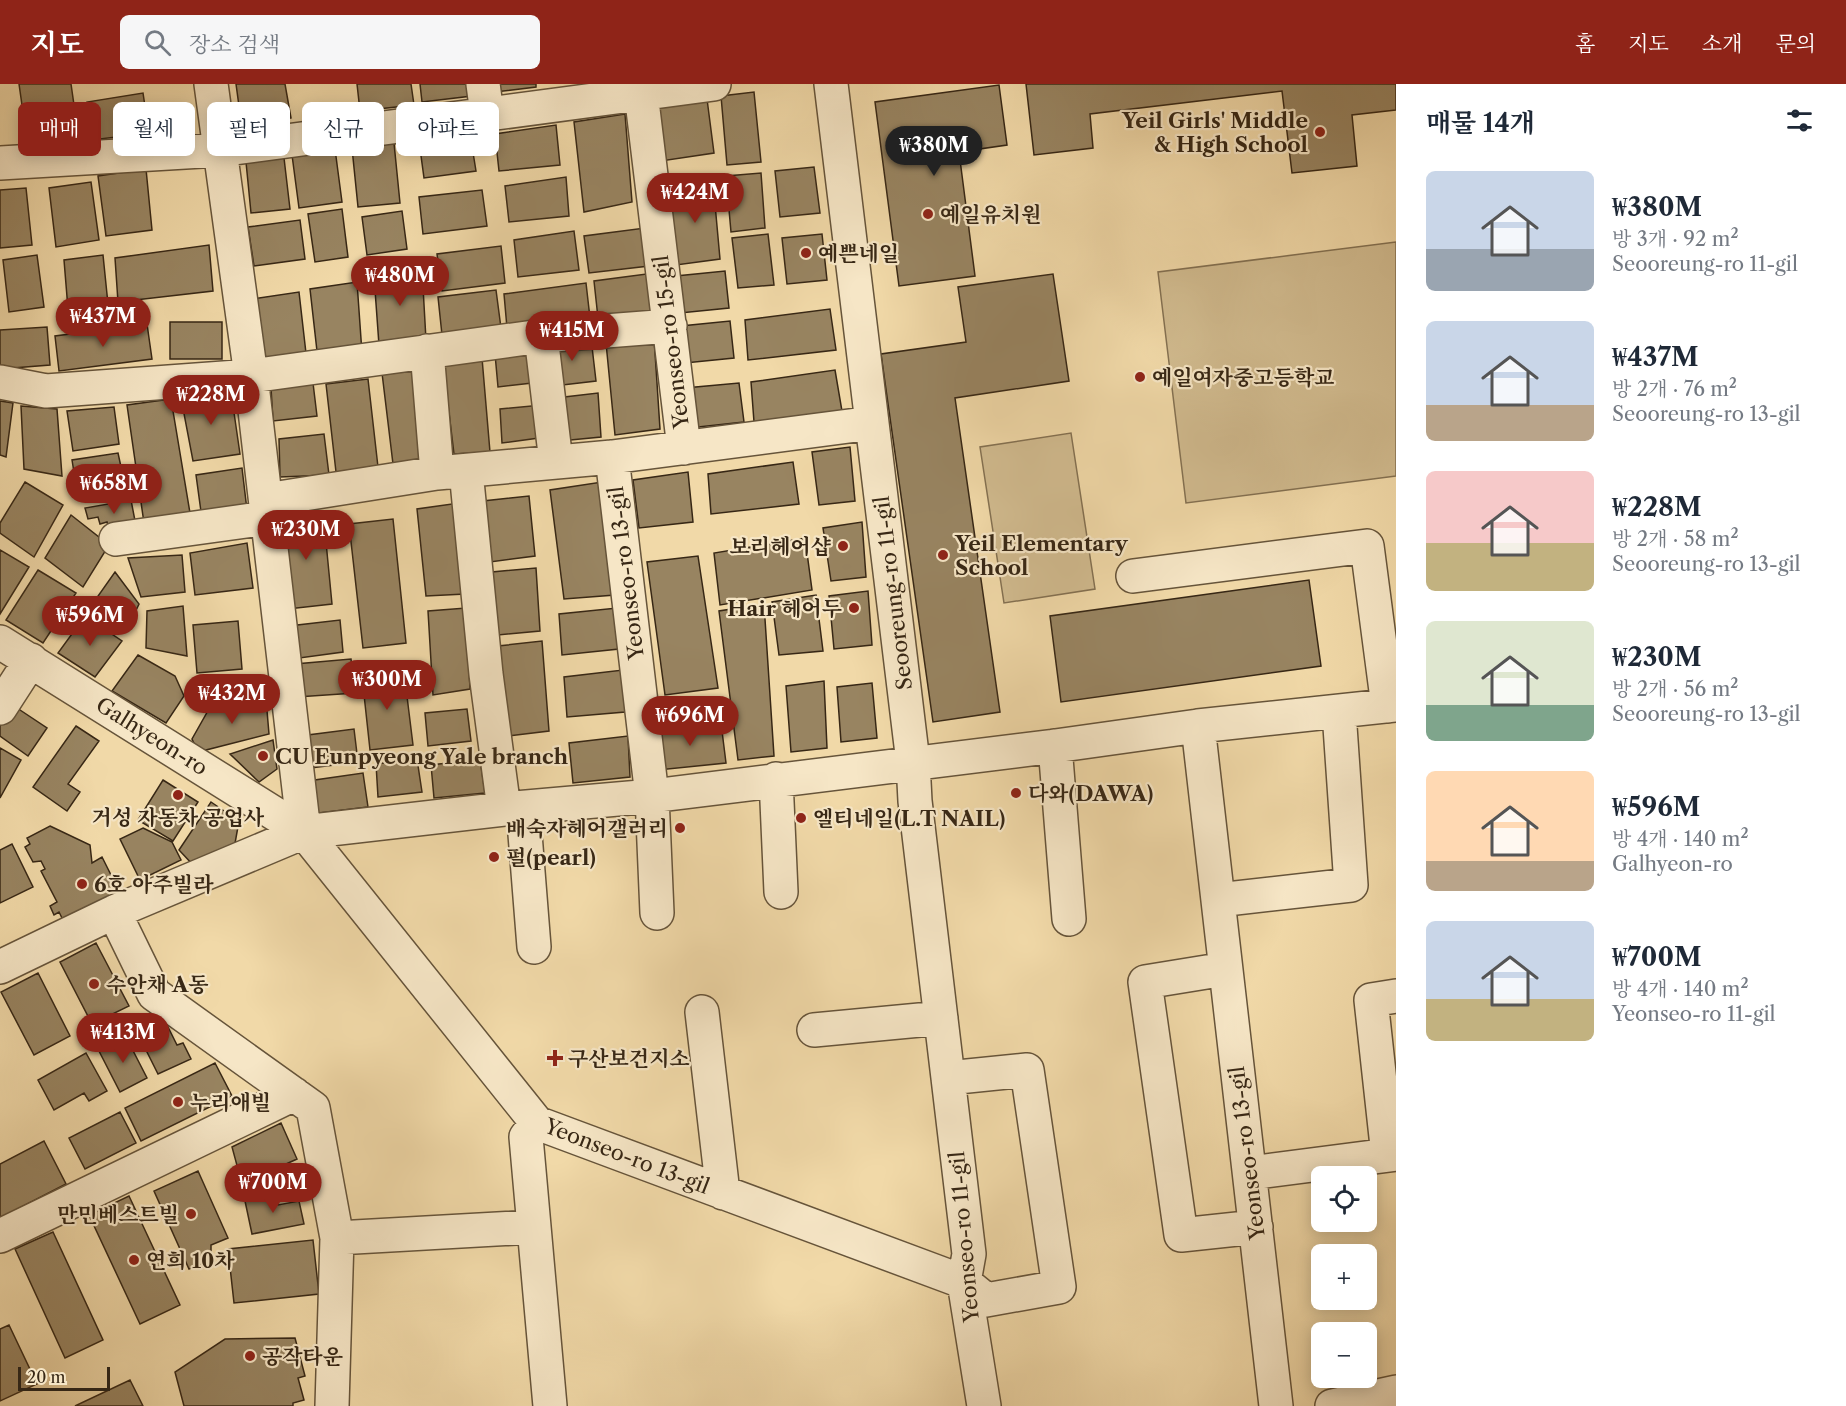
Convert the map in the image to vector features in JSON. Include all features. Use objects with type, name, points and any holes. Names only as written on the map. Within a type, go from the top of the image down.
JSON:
[{"type":"street","points":[[211,84],[213,102]]},
{"type":"street","points":[[290,136],[485,99],[641,93],[714,84]]},
{"type":"street","name":"Seooreung-ro 11-gil","points":[[831,84],[913,762]]},
{"type":"street","name":"Yeonseo-ro 15-gil","points":[[641,93],[684,448]]},
{"type":"street","points":[[0,163],[207,151]]},
{"type":"street","points":[[220,156],[251,376],[304,832]]},
{"type":"street","points":[[0,382],[46,391],[251,376],[542,336],[670,326]]},
{"type":"street","points":[[542,336],[556,462]]},
{"type":"street","points":[[427,351],[452,472],[486,674],[513,809],[534,948]]},
{"type":"street","points":[[116,539],[452,472],[612,457],[872,423]]},
{"type":"street","name":"Yeonseo-ro 13-gil","points":[[612,457],[652,796],[657,913]]},
{"type":"street","points":[[0,967],[114,912],[304,832],[652,796],[1198,726],[1392,706],[1367,546],[1133,576]]},
{"type":"street","name":"Galhyeon-ro","points":[[0,642],[304,832]]},
{"type":"street","points":[[0,708],[32,660]]},
{"type":"street","points":[[1218,900],[1351,885],[1339,712]]},
{"type":"street","name":"Yeonseo-ro 13-gil","points":[[1198,726],[1276,1406]]},
{"type":"street","points":[[1055,746],[1069,919]]},
{"type":"street","points":[[814,1030],[941,1018],[915,801],[913,762]]},
{"type":"street","points":[[776,779],[781,892]]},
{"type":"street","name":"Yeonseo-ro 13-gil","points":[[304,832],[537,1123],[964,1282],[986,1300],[1059,1287],[1027,1070],[948,1078]]},
{"type":"street","points":[[114,912],[154,994],[313,1108],[337,1238],[332,1406]]},
{"type":"street","points":[[1225,969],[1145,982],[1181,1235],[1256,1227]]},
{"type":"street","points":[[1250,1173],[1392,1155],[1371,1000],[1396,996]]},
{"type":"street","points":[[702,1012],[723,1193]]},
{"type":"street","name":"Yeonseo-ro 11-gil","points":[[941,1018],[969,1254],[964,1282],[984,1406]]},
{"type":"street","points":[[0,1236],[294,1094]]},
{"type":"street","points":[[537,1123],[526,1137],[550,1406]]},
{"type":"street","points":[[337,1238],[534,1227]]},
{"type":"street","points":[[1348,1404],[1396,1392]]},
{"type":"shaded area","points":[[1396,242],[1396,476],[1186,503],[1158,272]]},
{"type":"shaded area","points":[[1071,433],[1095,589],[1004,603],[980,447]]},
{"type":"building","points":[[19,84],[71,84],[74,102],[22,102]]},
{"type":"building","points":[[236,84],[285,84],[288,102],[238,102]]},
{"type":"building","points":[[357,84],[411,84],[414,102],[396,102],[396,107],[384,108],[384,102],[359,102]]},
{"type":"building","points":[[420,84],[471,84],[472,96],[422,102]]},
{"type":"building","points":[[494,84],[536,84],[536,87],[495,92]]},
{"type":"building","name":"Yeil Girls' Middle & High School","points":[[1026,84],[1396,84],[1396,110],[1352,115],[1357,166],[1292,173],[1282,91],[1090,114],[1093,148],[1034,155]]},
{"type":"building","name":"예일유치원","points":[[999,85],[1007,145],[959,152],[975,276],[899,286],[875,102]]},
{"type":"building","points":[[754,92],[761,162],[727,165],[721,96]]},
{"type":"building","points":[[143,93],[144,102],[113,102],[113,137],[101,139],[101,102],[87,102]]},
{"type":"building","points":[[707,99],[714,153],[661,161],[653,107]]},
{"type":"building","points":[[625,114],[632,202],[584,212],[574,122]]},
{"type":"building","points":[[556,125],[560,165],[499,171],[499,133]]},
{"type":"building","points":[[394,143],[400,203],[358,207],[353,156],[384,156],[384,144]]},
{"type":"building","points":[[292,155],[336,156],[342,202],[299,208]]},
{"type":"building","points":[[421,156],[474,156],[476,171],[424,178]]},
{"type":"building","points":[[284,158],[290,209],[251,213],[246,162]]},
{"type":"building","points":[[814,167],[820,213],[780,217],[775,171]]},
{"type":"building","points":[[146,169],[152,230],[106,236],[98,176]]},
{"type":"building","points":[[761,173],[765,228],[731,232],[726,176]]},
{"type":"building","points":[[566,177],[569,216],[509,222],[505,186]]},
{"type":"building","points":[[91,182],[99,240],[56,247],[49,188]]},
{"type":"building","points":[[713,182],[720,259],[676,265],[670,188]]},
{"type":"building","points":[[26,188],[32,245],[0,248],[0,190]]},
{"type":"building","points":[[482,190],[487,226],[423,234],[419,197]]},
{"type":"building","points":[[342,209],[348,257],[315,262],[308,214]]},
{"type":"building","points":[[402,211],[407,249],[367,255],[362,217]]},
{"type":"building","points":[[300,220],[305,259],[254,266],[248,227]]},
{"type":"building","points":[[645,228],[649,266],[589,273],[584,236]]},
{"type":"building","points":[[574,231],[579,270],[518,277],[514,240]]},
{"type":"building","points":[[768,234],[774,285],[738,288],[732,238]]},
{"type":"building","points":[[822,234],[827,280],[787,284],[782,238]]},
{"type":"building","points":[[209,245],[213,291],[118,302],[115,258]]},
{"type":"building","points":[[501,246],[505,283],[442,291],[437,254]]},
{"type":"building","points":[[37,255],[44,307],[9,312],[3,260]]},
{"type":"building","points":[[103,255],[108,304],[68,309],[64,260]]},
{"type":"building","points":[[422,269],[426,340],[379,345],[374,276]]},
{"type":"building","points":[[725,271],[729,308],[680,313],[676,276]]},
{"type":"building","points":[[654,273],[659,310],[598,318],[594,281]]},
{"type":"building","name":"Yeil Elementary School","points":[[1053,274],[1069,381],[955,398],[1000,712],[933,722],[881,354],[966,342],[958,287]]},
{"type":"building","points":[[357,282],[362,353],[318,360],[310,289]]},
{"type":"building","points":[[586,283],[590,318],[507,328],[504,294]]},
{"type":"building","points":[[496,290],[501,328],[442,335],[438,297]]},
{"type":"building","points":[[299,292],[307,362],[259,367],[253,299]]},
{"type":"building","points":[[830,309],[836,350],[748,360],[745,320]]},
{"type":"building","points":[[730,321],[734,358],[685,363],[681,326]]},
{"type":"building","points":[[170,322],[222,322],[222,359],[170,359]]},
{"type":"building","points":[[147,324],[152,359],[59,371],[55,336]]},
{"type":"building","points":[[47,327],[50,365],[0,369],[0,330]]},
{"type":"building","points":[[654,337],[660,429],[615,435],[606,343]]},
{"type":"building","points":[[591,338],[596,381],[554,386],[549,343]]},
{"type":"building","points":[[537,349],[541,382],[498,387],[495,354]]},
{"type":"building","points":[[482,358],[490,452],[454,454],[443,363]]},
{"type":"building","points":[[421,368],[429,462],[393,464],[382,373]]},
{"type":"building","points":[[835,370],[842,411],[754,422],[751,382]]},
{"type":"building","points":[[368,379],[378,467],[336,472],[326,384]]},
{"type":"building","points":[[313,383],[317,416],[273,421],[271,388]]},
{"type":"building","points":[[739,383],[744,422],[689,428],[685,388]]},
{"type":"building","points":[[231,392],[240,454],[193,461],[181,398]]},
{"type":"building","points":[[598,393],[601,437],[560,441],[556,398]]},
{"type":"building","points":[[171,399],[191,519],[144,523],[127,405]]},
{"type":"building","points":[[0,401],[13,403],[6,457],[0,455]]},
{"type":"building","points":[[542,405],[546,437],[502,443],[500,409]]},
{"type":"building","points":[[21,406],[57,409],[62,476],[24,469]]},
{"type":"building","points":[[114,407],[119,444],[73,451],[67,411]]},
{"type":"building","points":[[324,434],[329,475],[280,477],[279,439]]},
{"type":"building","points":[[850,447],[855,501],[819,505],[812,452]]},
{"type":"building","points":[[118,453],[126,490],[78,497],[72,460]]},
{"type":"building","points":[[793,462],[799,504],[711,514],[708,474]]},
{"type":"building","points":[[242,468],[247,510],[202,519],[196,475]]},
{"type":"building","points":[[688,472],[693,522],[639,528],[633,480]]},
{"type":"building","points":[[25,482],[63,505],[34,557],[0,533],[0,523]]},
{"type":"building","points":[[602,482],[615,595],[564,599],[550,490]]},
{"type":"building","points":[[529,496],[535,556],[490,562],[483,501]]},
{"type":"building","points":[[131,500],[136,526],[110,532],[107,522],[100,524],[98,517],[88,519],[85,508]]},
{"type":"building","points":[[459,503],[465,594],[426,596],[417,509]]},
{"type":"building","points":[[323,511],[332,604],[288,609],[282,516]]},
{"type":"building","points":[[71,515],[109,545],[83,587],[45,558]]},
{"type":"building","points":[[393,519],[406,643],[363,648],[349,524]]},
{"type":"building","points":[[862,522],[866,577],[831,581],[823,528]]},
{"type":"building","points":[[805,538],[812,590],[720,605],[714,553]]},
{"type":"building","points":[[247,543],[253,588],[195,595],[190,553]]},
{"type":"building","points":[[0,550],[29,567],[0,614]]},
{"type":"building","points":[[182,555],[185,592],[141,597],[128,558]]},
{"type":"building","points":[[698,556],[718,688],[665,695],[647,562]]},
{"type":"building","points":[[536,568],[540,631],[498,635],[492,572]]},
{"type":"building","points":[[38,570],[76,593],[43,643],[6,620]]},
{"type":"building","points":[[115,572],[139,604],[126,631],[91,606]]},
{"type":"building","points":[[1309,580],[1321,666],[1061,702],[1050,616]]},
{"type":"building","points":[[868,591],[872,645],[834,649],[829,596]]},
{"type":"building","points":[[816,595],[823,651],[779,655],[772,602]]},
{"type":"building","points":[[764,604],[774,756],[738,760],[719,611]]},
{"type":"building","points":[[183,606],[187,656],[146,648],[147,611]]},
{"type":"building","points":[[466,608],[470,689],[433,695],[428,611]]},
{"type":"building","points":[[617,608],[619,649],[562,655],[559,614]]},
{"type":"building","points":[[85,616],[122,641],[95,677],[58,653]]},
{"type":"building","points":[[340,620],[343,652],[292,659],[289,626]]},
{"type":"building","points":[[238,621],[242,669],[197,673],[193,625]]},
{"type":"building","points":[[542,641],[549,731],[507,736],[498,646]]},
{"type":"building","points":[[138,655],[175,676],[184,696],[166,723],[112,691]]},
{"type":"building","points":[[351,659],[355,693],[297,697],[295,664]]},
{"type":"building","points":[[623,670],[625,712],[567,717],[564,677]]},
{"type":"building","points":[[404,672],[413,745],[370,750],[362,676]]},
{"type":"building","points":[[824,681],[827,748],[791,752],[786,686]]},
{"type":"building","points":[[872,683],[877,738],[841,742],[837,687]]},
{"type":"building","points":[[266,699],[269,734],[198,752],[192,739],[209,709]]},
{"type":"building","points":[[11,704],[47,728],[28,756],[0,736],[0,719]]},
{"type":"building","points":[[467,709],[471,741],[428,746],[425,713]]},
{"type":"building","points":[[721,723],[726,763],[658,770],[656,730]]},
{"type":"building","points":[[76,726],[99,741],[68,784],[80,792],[67,811],[33,787]]},
{"type":"building","points":[[354,729],[358,762],[303,769],[300,736]]},
{"type":"building","points":[[628,736],[630,777],[573,783],[569,743]]},
{"type":"building","points":[[273,740],[277,769],[259,782],[230,754]]},
{"type":"building","points":[[0,748],[21,760],[0,798]]},
{"type":"building","points":[[417,759],[422,792],[378,797],[376,764]]},
{"type":"building","points":[[480,759],[485,793],[434,798],[431,765]]},
{"type":"building","points":[[363,773],[368,807],[311,814],[308,781]]},
{"type":"building","points":[[163,780],[198,802],[173,841],[138,820]]},
{"type":"building","points":[[211,802],[239,821],[234,849],[195,867],[179,850]]},
{"type":"building","name":"6호 아주빌라","points":[[50,826],[90,845],[92,863],[102,857],[122,897],[66,926],[59,912],[54,915],[50,906],[57,902],[41,871],[45,869],[41,861],[33,862],[25,847],[30,844],[27,838]]},
{"type":"building","points":[[143,828],[172,842],[181,860],[140,880],[120,839]]},
{"type":"building","points":[[12,844],[33,887],[0,903],[0,850]]},
{"type":"building","name":"수안채 A동","points":[[96,943],[129,1006],[92,1024],[60,962]]},
{"type":"building","points":[[38,973],[70,1036],[34,1055],[1,992]]},
{"type":"building","points":[[168,1027],[177,1045],[183,1043],[191,1059],[158,1074],[141,1040]]},
{"type":"building","points":[[126,1037],[147,1078],[120,1092],[99,1051]]},
{"type":"building","points":[[86,1053],[107,1091],[89,1101],[84,1093],[54,1110],[38,1080]]},
{"type":"building","name":"누리애빌","points":[[215,1063],[232,1096],[141,1141],[125,1108]]},
{"type":"building","points":[[120,1112],[136,1143],[85,1169],[69,1138]]},
{"type":"building","points":[[281,1123],[297,1159],[242,1184],[232,1147]]},
{"type":"building","points":[[44,1141],[66,1184],[0,1218],[0,1164]]},
{"type":"building","name":"만민베스트빌","points":[[198,1171],[228,1238],[211,1245],[211,1260],[189,1269],[154,1191]]},
{"type":"building","points":[[275,1194],[278,1205],[299,1201],[304,1224],[252,1234],[245,1201]]},
{"type":"building","name":"연희 10차","points":[[129,1196],[180,1305],[140,1324],[89,1215]]},
{"type":"building","points":[[53,1232],[103,1340],[65,1358],[15,1249]]},
{"type":"building","points":[[313,1240],[319,1294],[234,1303],[228,1249]]},
{"type":"building","points":[[9,1325],[37,1384],[0,1401],[0,1329]]},
{"type":"building","name":"공작타운","points":[[295,1338],[305,1376],[298,1378],[304,1400],[293,1403],[293,1406],[184,1406],[175,1372],[225,1339]]},
{"type":"building","points":[[130,1380],[143,1406],[75,1406]]},
{"type":"place","name":"Yeil Girls' Middle & High School","points":[[1320,132]]},
{"type":"place","name":"예일유치원","points":[[928,214]]},
{"type":"place","name":"예쁜네일","points":[[806,253]]},
{"type":"place","name":"예일여자중고등학교","points":[[1140,377]]},
{"type":"place","name":"보리헤어샵","points":[[843,546]]},
{"type":"place","name":"Yeil Elementary School","points":[[943,555]]},
{"type":"place","name":"Hair 헤어두","points":[[854,608]]},
{"type":"place","name":"CU Eunpyeong Yale branch","points":[[263,756]]},
{"type":"place","name":"다와(DAWA)","points":[[1016,793]]},
{"type":"place","name":"거성 자동차 공업사","points":[[178,795]]},
{"type":"place","name":"엘티네일(L.T NAIL)","points":[[801,818]]},
{"type":"place","name":"배숙자헤어갤러리","points":[[680,828]]},
{"type":"place","name":"펄(pearl)","points":[[494,857]]},
{"type":"place","name":"6호 아주빌라","points":[[82,884]]},
{"type":"place","name":"수안채 A동","points":[[94,984]]},
{"type":"place","name":"구산보건지소","points":[[555,1058]]},
{"type":"place","name":"누리애빌","points":[[178,1102]]},
{"type":"place","name":"만민베스트빌","points":[[191,1214]]},
{"type":"place","name":"연희 10차","points":[[134,1260]]},
{"type":"place","name":"공작타운","points":[[250,1356]]}]
